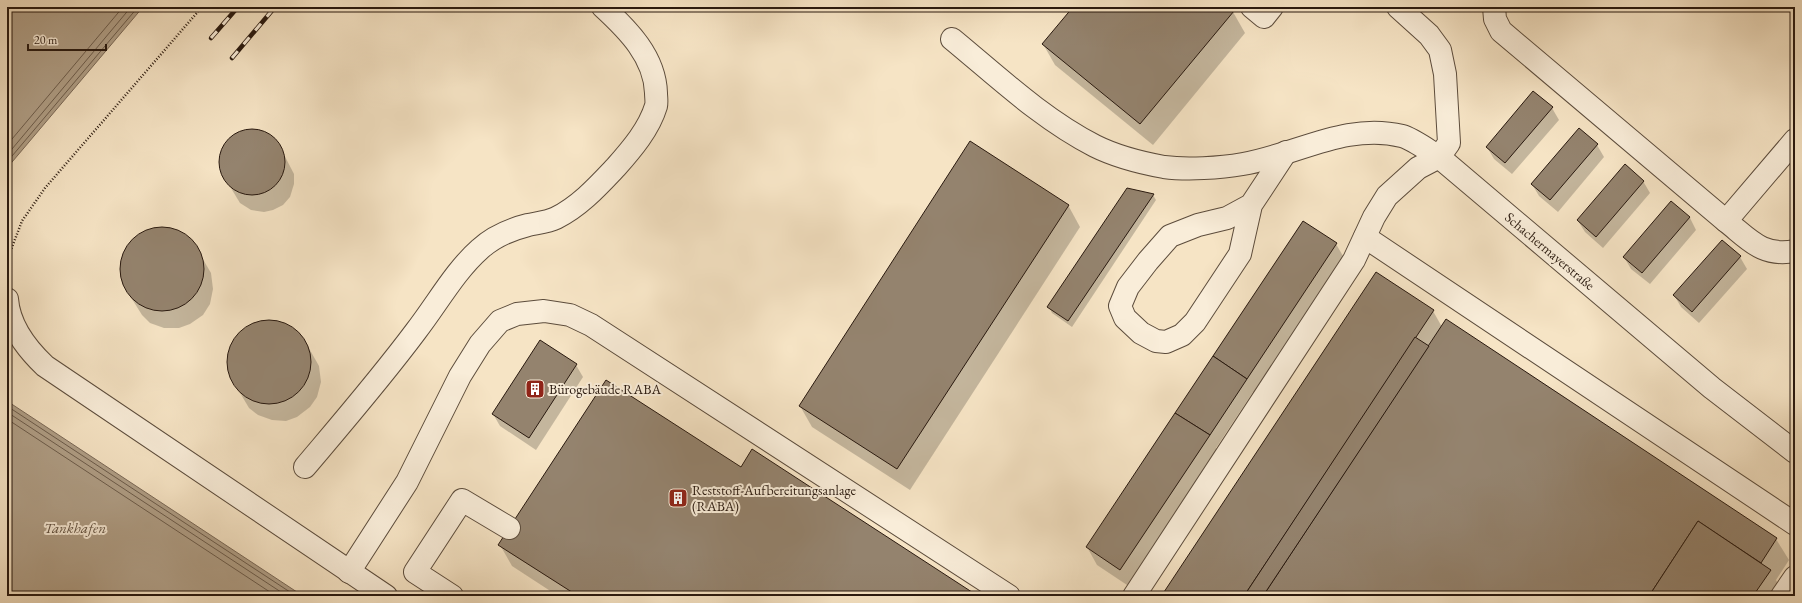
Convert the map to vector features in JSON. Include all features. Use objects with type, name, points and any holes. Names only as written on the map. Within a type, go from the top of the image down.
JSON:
[{"type":"street","points":[[305,467],[370,390],[459,273],[480,248],[501,234],[526,225],[555,219],[574,207],[597,188],[622,161],[646,128],[657,105],[656,83],[649,62],[636,41],[603,7]]},
{"type":"street","points":[[1252,7],[1264,17],[1272,7]]},
{"type":"street","points":[[1134,596],[1354,260],[1374,217],[1391,193],[1418,168],[1439,157],[1449,143],[1449,120],[1443,58],[1436,43],[1398,7]]},
{"type":"street","points":[[1494,7],[1495,20],[1501,31],[1726,221],[1762,249],[1778,253],[1795,251]]},
{"type":"street","name":"Schachermayerstraße","points":[[952,39],[1029,102],[1067,130],[1096,146],[1131,159],[1165,167],[1203,168],[1243,164],[1334,138],[1355,134],[1373,133],[1403,136],[1439,157],[1712,388],[1795,452]]},
{"type":"street","points":[[1726,221],[1795,140]]},
{"type":"street","points":[[1251,205],[1227,218],[1198,225],[1170,236],[1128,287],[1120,306],[1125,318],[1141,333],[1156,341],[1166,342],[1182,335],[1196,322],[1240,254],[1251,205],[1286,152]]},
{"type":"street","points":[[1365,237],[1795,524]]},
{"type":"street","points":[[7,299],[8,307],[16,330],[29,351],[45,366],[386,596]]},
{"type":"street","points":[[349,572],[407,482],[460,376],[480,344],[500,321],[517,314],[544,311],[570,315],[591,325],[1009,596]]},
{"type":"street","points":[[452,596],[415,572],[462,500],[509,528]]},
{"type":"street","points":[[1782,596],[1795,577]]},
{"type":"path","points":[[7,272],[9,255],[22,221],[45,188],[202,7]]},
{"type":"water","points":[[7,7],[143,7],[7,168]]},
{"type":"water","name":"Tankhafen","points":[[7,401],[303,596],[7,596]]},
{"type":"building","points":[[1073,7],[1229,7],[1234,11],[1140,124],[1042,44]]},
{"type":"building","points":[[1533,91],[1553,107],[1505,163],[1486,147]]},
{"type":"building","points":[[1579,128],[1598,144],[1550,200],[1531,184]]},
{"type":"building","points":[[252,129],[265,132],[275,139],[282,149],[285,162],[282,175],[275,185],[265,192],[252,195],[239,192],[229,185],[222,175],[219,162],[222,149],[229,139],[239,132]]},
{"type":"building","points":[[970,141],[1069,205],[897,469],[799,406]]},
{"type":"building","points":[[1625,164],[1644,181],[1596,237],[1577,220]]},
{"type":"building","points":[[1127,188],[1154,194],[1068,321],[1047,307]]},
{"type":"building","points":[[1671,201],[1690,217],[1642,273],[1623,257]]},
{"type":"building","points":[[1303,221],[1337,243],[1247,379],[1213,356]]},
{"type":"building","points":[[162,227],[178,230],[192,239],[201,253],[204,269],[201,285],[192,299],[178,308],[162,311],[146,308],[132,299],[123,285],[120,269],[123,253],[132,239],[146,230]]},
{"type":"building","points":[[1722,240],[1741,256],[1692,312],[1673,295]]},
{"type":"building","points":[[1376,272],[1434,310],[1244,596],[1162,595]]},
{"type":"building","points":[[1446,319],[1777,538],[1761,563],[1698,521],[1649,596],[1263,596]]},
{"type":"building","points":[[269,320],[285,323],[299,332],[308,346],[311,362],[308,378],[299,392],[285,401],[269,404],[253,401],[239,392],[230,378],[227,362],[230,346],[239,332],[253,323]]},
{"type":"building","points":[[1415,337],[1429,346],[1263,596],[1244,596]]},
{"type":"building","name":"Bürogebäude RABA","points":[[540,340],[577,364],[529,438],[492,414]]},
{"type":"building","points":[[1213,356],[1247,379],[1210,435],[1175,413]]},
{"type":"building","name":"Reststoff-Aufbereitungsanlage (RABA)","points":[[606,380],[741,467],[752,449],[978,596],[578,596],[498,545]]},
{"type":"building","points":[[1175,413],[1210,435],[1120,570],[1086,547]]},
{"type":"building","points":[[1698,521],[1771,570],[1753,596],[1649,596]]},
{"type":"railway","points":[[211,38],[238,7]]},
{"type":"railway","points":[[232,58],[275,7]]},
{"type":"place","name":"Bürogebäude RABA","points":[[535,389]]},
{"type":"place","name":"Reststoff-Aufbereitungsanlage (RABA)","points":[[678,498]]}]
